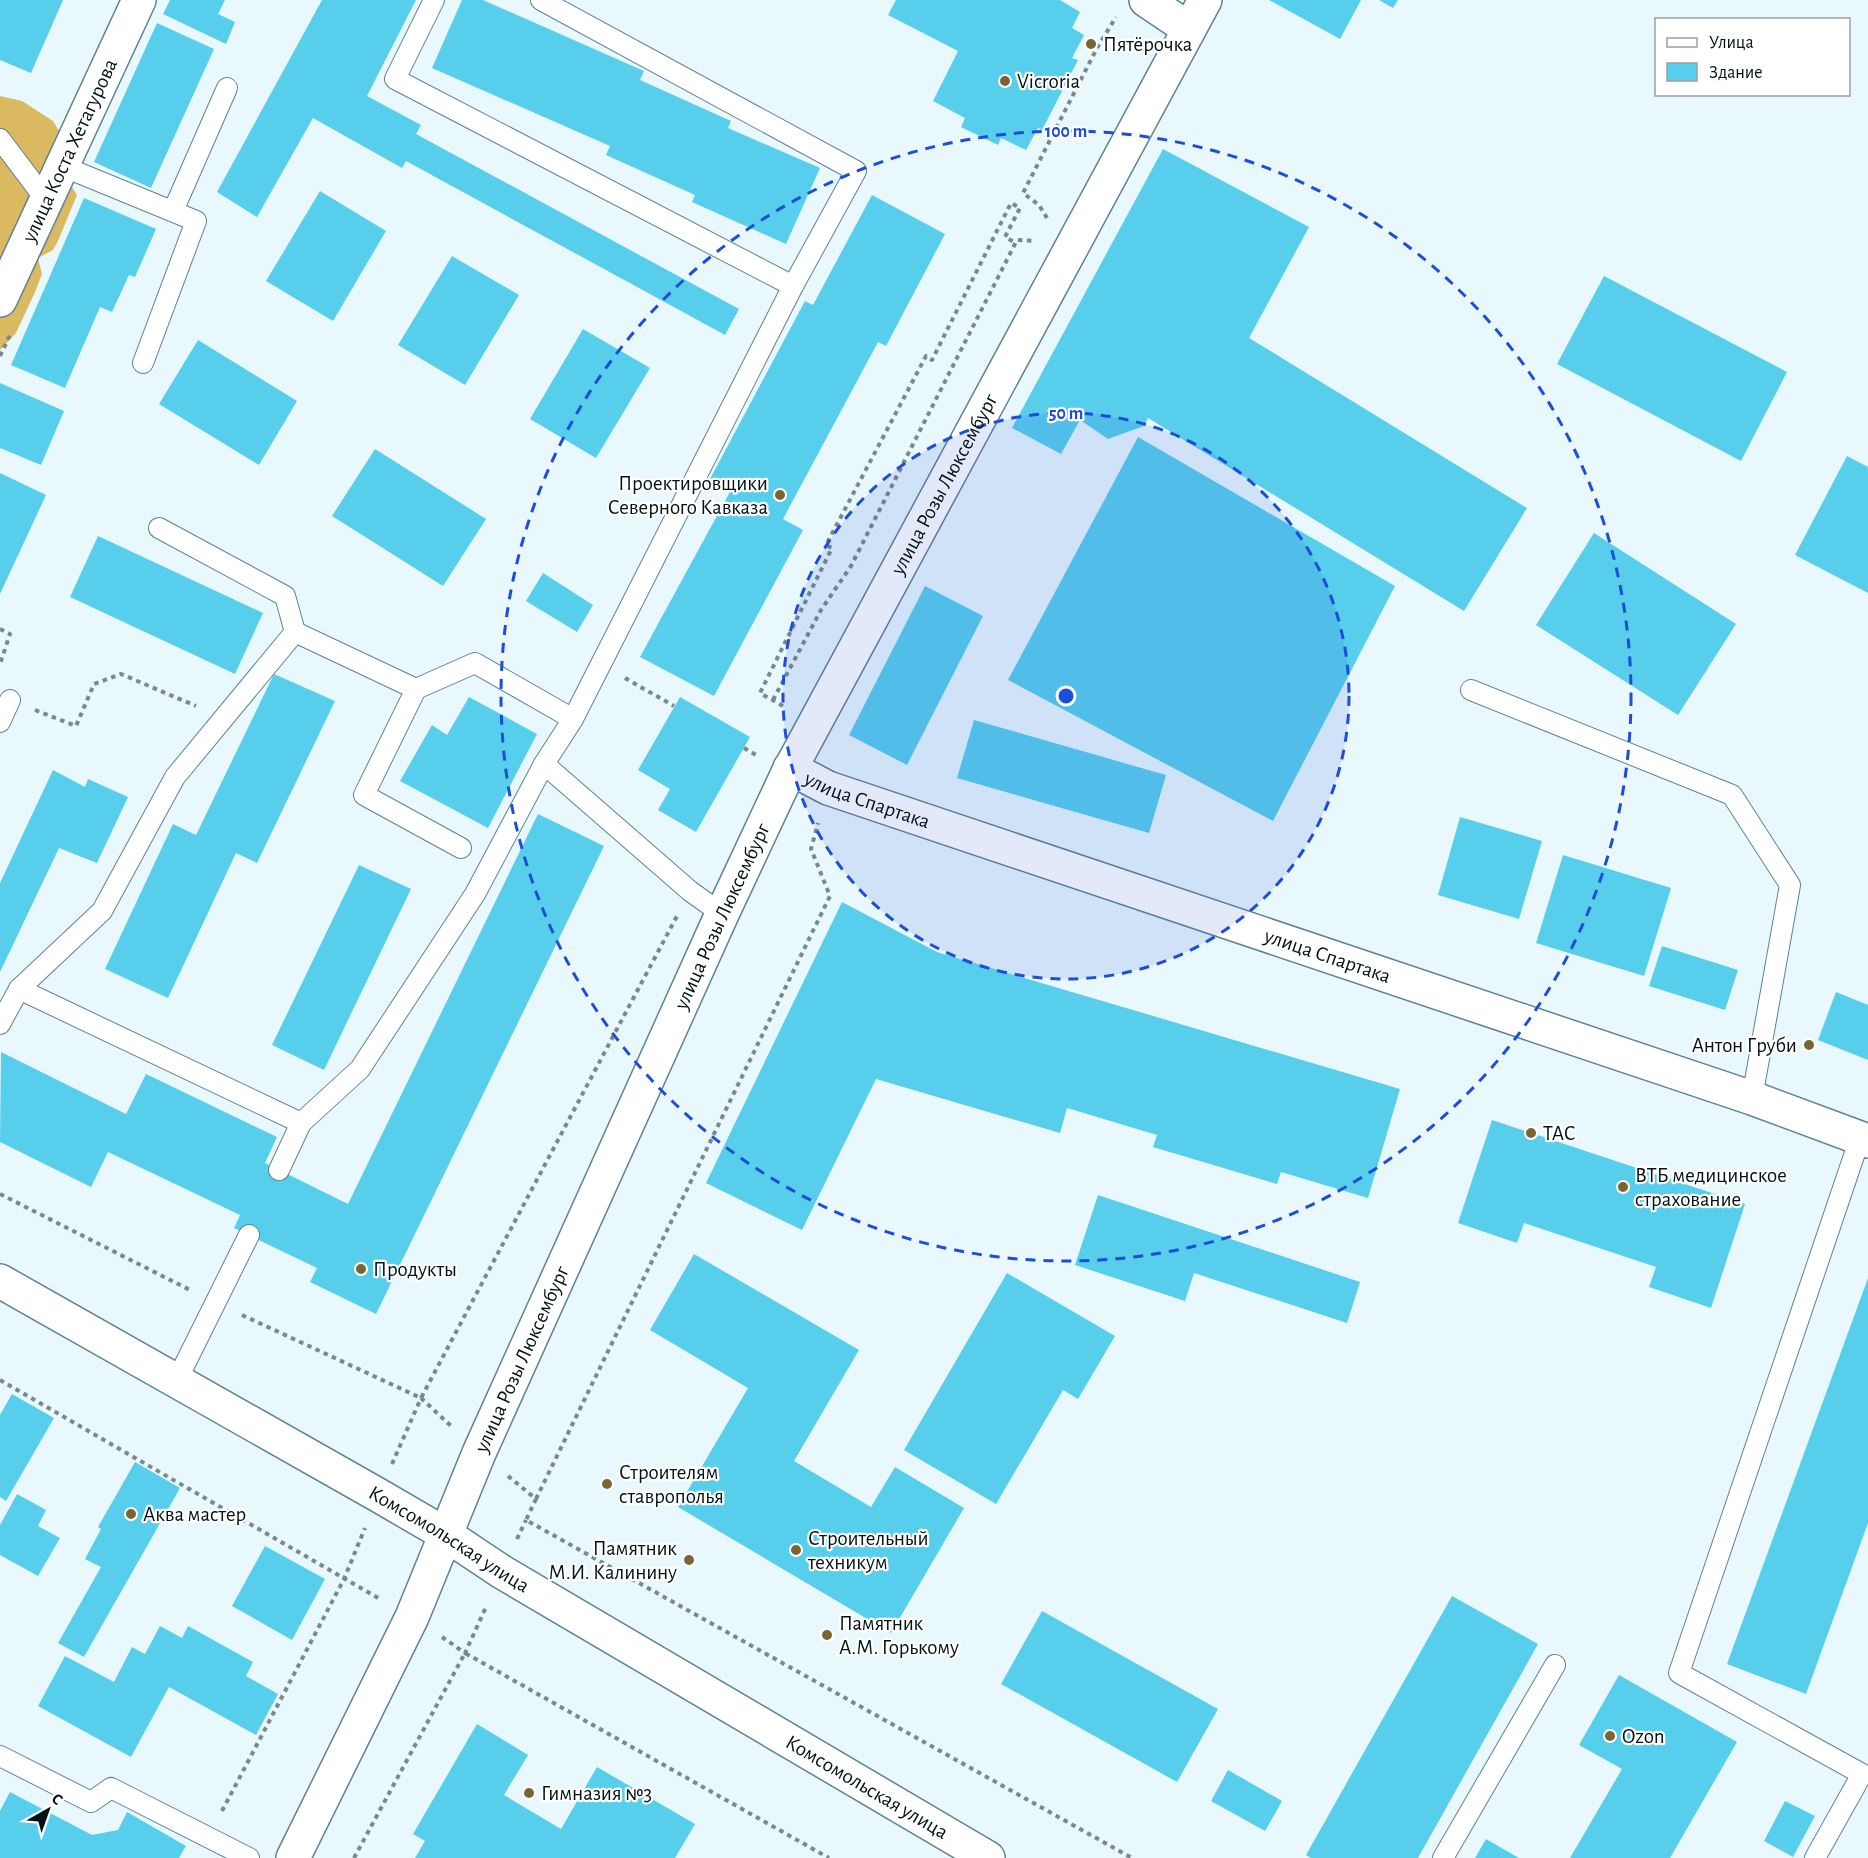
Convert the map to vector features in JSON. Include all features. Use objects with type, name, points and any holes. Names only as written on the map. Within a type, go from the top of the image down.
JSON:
[{"type":"street","name":"улица Коста Хетагурова","points":[[0,300],[139,0]]},
{"type":"street","name":"улица Розы Люксембург","points":[[293,1858],[412,1617],[489,1431],[790,768],[1205,0]]},
{"type":"street","points":[[1133,5],[1189,29]]},
{"type":"street","name":"улица Спартака","points":[[790,768],[828,788],[1752,1098],[1864,1140]]},
{"type":"street","name":"Комсомольская улица","points":[[0,1281],[445,1534],[502,1572],[988,1858]]},
{"type":"lane","points":[[434,0],[395,79],[794,286]]},
{"type":"lane","points":[[279,1170],[301,1123],[360,1069],[475,894],[544,764],[573,719],[794,286],[856,171],[541,0]]},
{"type":"lane","points":[[173,211],[227,88]]},
{"type":"lane","points":[[0,139],[46,200]]},
{"type":"lane","points":[[62,166],[196,221],[143,363]]},
{"type":"lane","points":[[159,528],[285,596],[295,632],[416,689]]},
{"type":"lane","points":[[0,1024],[19,989],[102,911],[175,777],[295,632]]},
{"type":"lane","points":[[461,848],[364,795],[416,689],[475,663],[573,719]]},
{"type":"lane","points":[[1471,690],[1732,795],[1790,885],[1752,1098]]},
{"type":"lane","points":[[0,722],[10,700]]},
{"type":"lane","points":[[544,764],[690,891],[722,914]]},
{"type":"lane","points":[[19,989],[301,1123]]},
{"type":"lane","points":[[1815,1858],[1862,1774],[1679,1673],[1864,1140]]},
{"type":"lane","points":[[177,1380],[249,1235]]},
{"type":"lane","points":[[1443,1858],[1555,1665]]},
{"type":"lane","points":[[0,1756],[91,1802],[111,1788],[249,1858]]},
{"type":"path","points":[[1049,224],[1038,205],[1023,193],[1097,48],[1133,5]]},
{"type":"path","points":[[783,706],[760,693],[832,548],[826,545],[926,356],[932,360],[1011,203],[1020,208],[1005,237],[1016,243]]},
{"type":"path","points":[[773,700],[821,610],[851,566],[1017,240],[1039,241]]},
{"type":"path","points":[[0,629],[10,634],[0,664]]},
{"type":"path","points":[[601,664],[674,706]]},
{"type":"path","points":[[10,700],[76,726],[94,684],[121,674],[225,717]]},
{"type":"path","points":[[752,765],[762,746]]},
{"type":"path","points":[[536,1499],[830,897],[811,849],[828,788]]},
{"type":"path","points":[[421,1398],[690,891]]},
{"type":"path","points":[[0,1380],[345,1579]]},
{"type":"path","points":[[354,1858],[465,1653],[829,1858]]},
{"type":"shaded area","points":[[0,96],[22,101],[53,121],[63,137],[67,179],[77,195],[53,250],[38,258],[42,274],[35,292],[16,333],[0,350]]},
{"type":"building","points":[[0,0],[63,0],[31,73],[0,60]]},
{"type":"building","points":[[170,0],[225,0],[218,14],[235,22],[226,44],[163,14]]},
{"type":"building","points":[[322,0],[416,0],[367,96],[421,125],[416,134],[739,309],[725,335],[406,161],[402,168],[313,118],[257,217],[217,192]]},
{"type":"building","points":[[462,0],[483,0],[644,71],[640,80],[731,121],[728,128],[820,168],[786,244],[692,202],[695,195],[606,155],[610,146],[432,68]]},
{"type":"building","name":"Vicroria","points":[[896,0],[1060,0],[1080,12],[1072,28],[1084,35],[1072,58],[1078,60],[1042,130],[1038,128],[1026,150],[1001,138],[998,145],[961,127],[965,118],[933,101],[958,51],[888,15]]},
{"type":"building","points":[[1269,0],[1361,0],[1340,39]]},
{"type":"building","points":[[1379,0],[1398,0],[1393,8]]},
{"type":"building","points":[[157,23],[214,49],[151,188],[94,162]]},
{"type":"building","points":[[1163,149],[1309,227],[1249,338],[1527,508],[1464,611],[1148,418],[1144,426],[1108,439],[1080,420],[1061,454],[1012,428]]},
{"type":"building","points":[[320,191],[386,231],[333,321],[266,281]]},
{"type":"building","points":[[872,195],[945,234],[886,346],[878,342],[783,519],[803,530],[714,696],[640,657],[731,490],[710,479],[805,301],[813,305]]},
{"type":"building","points":[[84,198],[156,229],[135,277],[129,275],[112,312],[100,307],[65,388],[11,365]]},
{"type":"building","points":[[452,256],[519,295],[465,385],[398,345]]},
{"type":"building","points":[[1604,276],[1787,372],[1741,461],[1557,364]]},
{"type":"building","points":[[583,329],[650,368],[596,458],[530,419]]},
{"type":"building","points":[[198,340],[297,401],[259,465],[159,404]]},
{"type":"building","points":[[0,383],[64,411],[41,465],[0,448]]},
{"type":"building","points":[[1138,437],[1395,586],[1273,821],[1008,680]]},
{"type":"building","points":[[375,449],[486,519],[443,586],[332,516]]},
{"type":"building","points":[[1847,456],[1868,467],[1868,593],[1795,555]]},
{"type":"building","points":[[0,473],[46,495],[0,594]]},
{"type":"building","points":[[1594,533],[1736,624],[1678,715],[1536,625]]},
{"type":"building","points":[[98,536],[263,613],[235,674],[70,597]]},
{"type":"building","points":[[543,573],[593,605],[577,632],[526,601]]},
{"type":"building","points":[[925,586],[983,616],[907,765],[849,735]]},
{"type":"building","points":[[274,674],[335,701],[257,863],[236,853],[168,998],[105,969],[173,824],[196,835]]},
{"type":"building","points":[[469,697],[537,734],[488,828],[400,781],[432,725],[447,735]]},
{"type":"building","points":[[680,697],[750,737],[696,832],[658,810],[670,789],[638,770]]},
{"type":"building","points":[[974,720],[1166,775],[1149,833],[957,778]]},
{"type":"building","points":[[53,770],[85,787],[88,779],[128,797],[97,863],[59,848],[0,972],[0,883]]},
{"type":"building","points":[[538,814],[604,846],[376,1314],[310,1282],[317,1268],[234,1228],[240,1215],[108,1152],[91,1187],[0,1142],[1,1052],[126,1114],[146,1074],[277,1137],[265,1163],[348,1204]]},
{"type":"building","points":[[1460,817],[1542,841],[1519,919],[1438,895]]},
{"type":"building","points":[[1563,855],[1671,888],[1644,976],[1536,943]]},
{"type":"building","points":[[359,865],[411,889],[324,1070],[272,1045]]},
{"type":"building","points":[[842,902],[937,952],[1400,1089],[1368,1198],[1281,1172],[1277,1184],[1153,1147],[1157,1135],[1067,1108],[1060,1133],[876,1079],[802,1230],[706,1183]]},
{"type":"building","points":[[1662,946],[1738,970],[1725,1010],[1649,986]]},
{"type":"building","points":[[1836,992],[1868,1005],[1868,1060],[1818,1040]]},
{"type":"building","points":[[1492,1120],[1745,1204],[1711,1308],[1649,1287],[1656,1267],[1524,1223],[1517,1243],[1458,1223]]},
{"type":"building","points":[[1098,1195],[1360,1282],[1347,1323],[1194,1273],[1185,1301],[1075,1265]]},
{"type":"building","points":[[694,1254],[859,1350],[794,1461],[871,1507],[895,1467],[964,1508],[891,1633],[678,1507],[748,1388],[650,1330]]},
{"type":"building","points":[[1007,1273],[1115,1336],[1078,1399],[1063,1390],[996,1504],[904,1450]]},
{"type":"building","points":[[1868,1278],[1868,1523],[1806,1694],[1727,1664]]},
{"type":"building","points":[[12,1394],[54,1418],[6,1501],[0,1497],[0,1415]]},
{"type":"building","points":[[135,1462],[180,1488],[84,1657],[58,1643],[101,1567],[85,1559],[101,1529],[98,1527]]},
{"type":"building","points":[[17,1494],[46,1510],[38,1526],[60,1538],[38,1576],[0,1555],[0,1525]]},
{"type":"building","points":[[265,1546],[325,1579],[292,1640],[232,1606]]},
{"type":"building","points":[[1452,1596],[1538,1644],[1418,1858],[1311,1858],[1306,1855]]},
{"type":"building","points":[[1042,1611],[1218,1709],[1177,1782],[1001,1684]]},
{"type":"building","points":[[160,1626],[182,1638],[188,1626],[253,1662],[246,1676],[278,1694],[256,1735],[169,1687],[131,1757],[38,1706],[65,1656],[114,1682],[132,1647],[145,1654]]},
{"type":"building","points":[[1619,1675],[1737,1742],[1670,1858],[1570,1858],[1622,1769],[1579,1745]]},
{"type":"building","points":[[477,1724],[528,1755],[504,1795],[561,1829],[597,1767],[695,1824],[675,1858],[415,1858],[425,1841],[413,1834]]},
{"type":"building","points":[[1228,1770],[1282,1801],[1265,1831],[1211,1801]]},
{"type":"building","points":[[10,1792],[92,1835],[118,1830],[127,1812],[186,1846],[179,1858],[0,1858],[0,1811]]},
{"type":"building","points":[[1785,1801],[1815,1816],[1793,1857],[1764,1841]]},
{"type":"building","points":[[1486,1839],[1519,1858],[1475,1858]]},
{"type":"place","name":"Пятёрочка","points":[[1091,44]]},
{"type":"place","name":"Vicroria","points":[[1005,81]]},
{"type":"place","name":"Проектировщики Северного Кавказа","points":[[780,495]]},
{"type":"place","name":"Антон Груби","points":[[1809,1045]]},
{"type":"place","name":"ТАС","points":[[1531,1133]]},
{"type":"place","name":"ВТБ медицинское страхование","points":[[1623,1187]]},
{"type":"place","name":"Продукты","points":[[361,1269]]},
{"type":"place","name":"Строителям ставрополья","points":[[607,1484]]},
{"type":"place","name":"Аква мастер","points":[[131,1514]]},
{"type":"place","name":"Строительный техникум","points":[[796,1550]]},
{"type":"place","name":"Памятник М.И. Калинину","points":[[689,1560]]},
{"type":"place","name":"Памятник А.М. Горькому","points":[[827,1635]]},
{"type":"place","name":"Ozon","points":[[1610,1736]]},
{"type":"place","name":"Гимназия №3","points":[[529,1793]]}]
